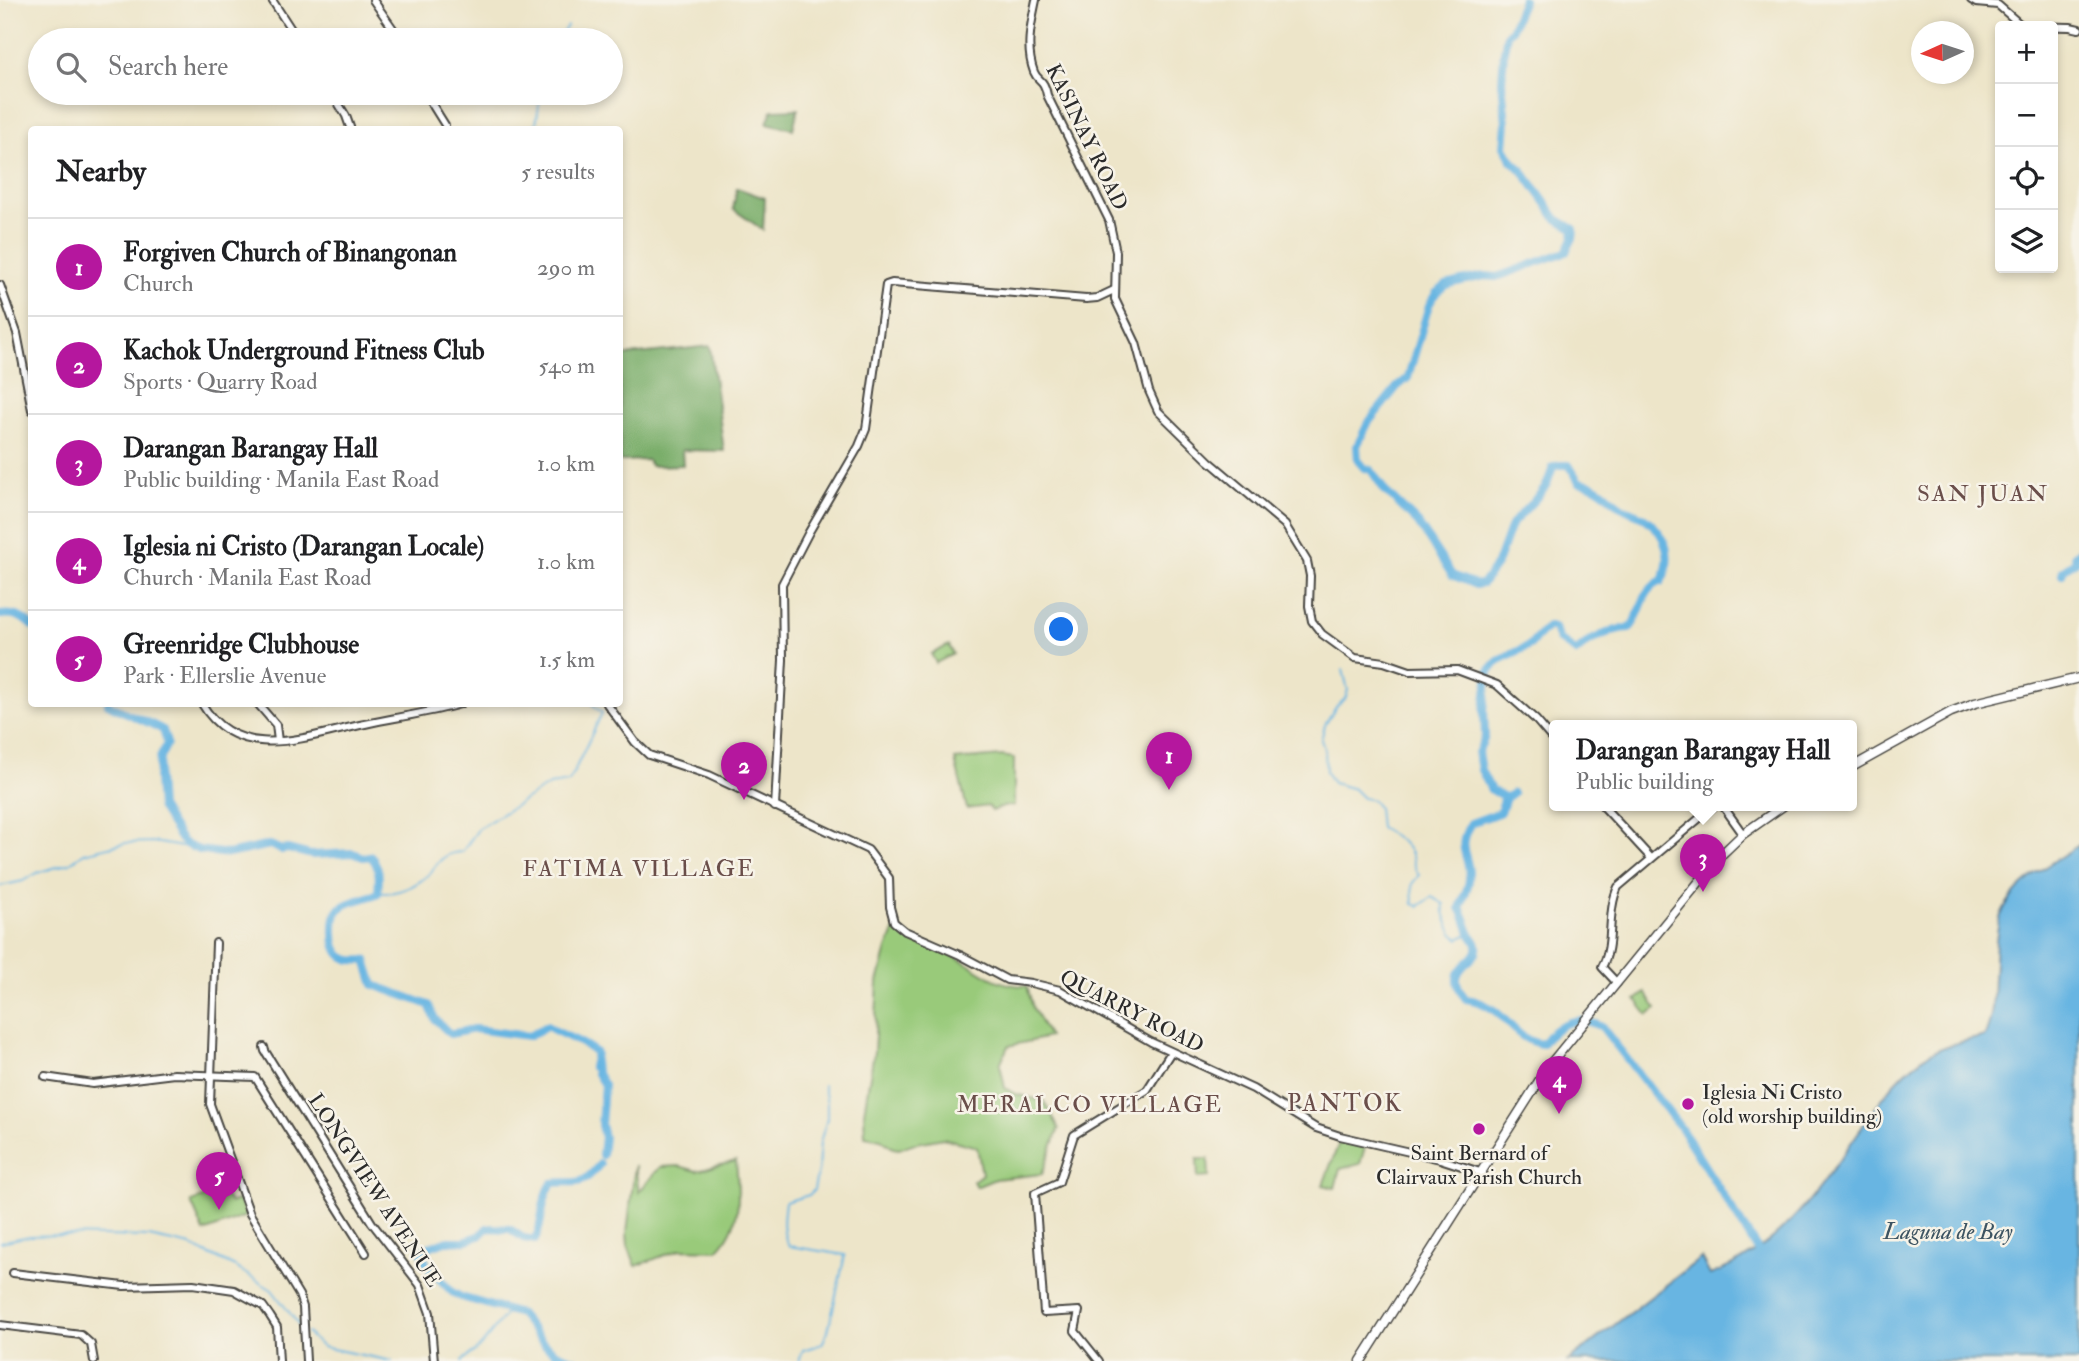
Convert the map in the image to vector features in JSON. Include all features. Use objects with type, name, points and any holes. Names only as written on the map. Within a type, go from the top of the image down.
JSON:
[{"type":"main road","points":[[1857,764],[1938,718],[1971,704],[2079,678]]},
{"type":"main road","points":[[1362,1361],[1534,1087],[1706,873],[1743,834],[1776,811]]},
{"type":"street","points":[[272,0],[290,28]]},
{"type":"street","points":[[373,0],[393,28]]},
{"type":"street","name":"KASINAY ROAD","points":[[1036,0],[1029,42],[1034,73],[1043,80],[1047,95],[1109,220],[1116,252],[1114,290]]},
{"type":"street","points":[[1971,0],[1998,5],[2022,26],[2079,29]]},
{"type":"street","points":[[338,105],[349,126]]},
{"type":"street","points":[[432,105],[445,125]]},
{"type":"street","points":[[775,807],[783,660],[782,584],[866,429],[886,285],[892,283],[1086,299],[1097,298],[1114,290],[1115,299],[1136,343],[1149,391],[1158,411],[1209,461],[1285,525],[1307,561],[1312,621],[1322,634],[1355,658],[1384,662],[1410,671],[1457,670],[1497,685],[1549,735]]},
{"type":"street","points":[[0,285],[17,333],[28,389]]},
{"type":"street","points":[[205,707],[225,729],[250,739],[278,741],[310,739],[352,727],[448,707]]},
{"type":"street","points":[[261,707],[276,724],[278,741]]},
{"type":"street","name":"QUARRY ROAD","points":[[609,707],[635,742],[649,755],[709,775],[868,850],[889,878],[890,907],[894,922],[905,931],[960,955],[1007,980],[1060,990],[1171,1052],[1253,1088],[1316,1128],[1440,1159],[1480,1172]]},
{"type":"street","points":[[1608,811],[1651,858]]},
{"type":"street","points":[[1617,983],[1602,967],[1608,954],[1609,924],[1618,887],[1708,811]]},
{"type":"street","points":[[1727,811],[1743,834]]},
{"type":"street","points":[[216,943],[210,1104],[256,1225],[299,1295],[306,1361]]},
{"type":"street","name":"LONGVIEW AVENUE","points":[[264,1047],[372,1223],[420,1284],[430,1313],[434,1361]]},
{"type":"street","points":[[1099,1361],[1075,1331],[1079,1311],[1044,1313],[1035,1193],[1059,1182],[1074,1135],[1147,1090],[1171,1052]]},
{"type":"street","points":[[45,1077],[93,1084],[166,1074],[255,1077],[366,1253]]},
{"type":"street","points":[[13,1273],[124,1286],[193,1284],[234,1290],[262,1307],[277,1327],[279,1361]]},
{"type":"street","points":[[0,1325],[81,1335],[91,1344],[94,1361]]},
{"type":"green space","points":[[798,109],[793,129],[767,123],[772,110]]},
{"type":"green space","points":[[737,188],[765,198],[763,230],[733,209]]},
{"type":"green space","points":[[710,346],[724,451],[682,450],[683,465],[651,466],[647,460],[623,461],[623,356]]},
{"type":"green space","points":[[949,645],[953,654],[936,663],[931,654]]},
{"type":"green space","points":[[1002,756],[1014,758],[1014,806],[992,811],[988,806],[967,809],[955,760]]},
{"type":"green space","points":[[895,929],[961,960],[995,980],[1027,986],[1033,1008],[1049,1037],[1008,1046],[1000,1064],[1005,1088],[1015,1094],[1044,1101],[1059,1128],[1042,1174],[995,1179],[976,1187],[973,1181],[982,1174],[977,1147],[943,1138],[899,1149],[881,1139],[865,1136],[864,1112],[874,1052],[878,982]]},
{"type":"green space","points":[[1645,993],[1657,1009],[1648,1015],[1636,1000]]},
{"type":"green space","points":[[1340,1140],[1365,1147],[1360,1164],[1340,1169],[1335,1188],[1323,1185]]},
{"type":"green space","points":[[1197,1159],[1208,1159],[1209,1177],[1198,1178]]},
{"type":"green space","points":[[736,1161],[738,1197],[735,1219],[717,1250],[681,1249],[636,1266],[628,1246],[627,1233],[635,1165],[639,1192],[660,1167],[679,1166],[697,1171]]},
{"type":"green space","points":[[223,1191],[230,1203],[239,1200],[246,1216],[204,1232],[191,1202]]},
{"type":"water","name":"Laguna de Bay","points":[[2079,845],[2079,1361],[1568,1361],[1701,1258],[1710,1275],[1737,1263],[1760,1248],[1781,1230],[1818,1189],[1904,1073],[1939,1049],[1985,1036],[1992,1007],[1997,933],[2005,906],[2022,885]]},
{"type":"waterway","points":[[1502,806],[1503,796],[1491,790],[1481,770],[1478,753],[1485,737],[1484,710],[1489,671],[1498,661],[1530,645],[1548,626],[1554,628],[1559,639],[1576,652],[1601,636],[1630,628],[1650,590],[1661,582],[1668,556],[1659,532],[1646,519],[1618,505],[1599,489],[1579,482],[1569,465],[1559,465],[1553,467],[1547,484],[1511,525],[1497,564],[1483,583],[1476,585],[1452,575],[1418,523],[1385,491],[1371,470],[1364,468],[1358,461],[1357,446],[1368,423],[1397,387],[1408,378],[1429,305],[1436,293],[1446,285],[1484,276],[1497,277],[1566,252],[1573,238],[1574,229],[1557,219],[1504,147],[1504,51],[1507,34],[1523,0]]},
{"type":"waterway","points":[[536,126],[539,105]]},
{"type":"waterway","points":[[2062,574],[2063,570],[2076,561],[2075,555],[2079,551]]},
{"type":"waterway","points":[[0,615],[17,616],[28,623]]},
{"type":"waterway","points":[[1343,670],[1348,690],[1345,699],[1336,707],[1325,725],[1321,740],[1325,750],[1326,772],[1333,783],[1354,789],[1363,798],[1373,800],[1378,808],[1380,828],[1398,839],[1409,850],[1419,875],[1412,884],[1413,904],[1419,906],[1432,897],[1444,904],[1450,928],[1459,939],[1470,933]]},
{"type":"waterway","points":[[114,707],[163,730],[167,743],[160,758],[160,807],[187,845],[199,850],[228,854],[270,845],[311,855],[353,853],[363,857],[370,856],[374,860],[378,869],[378,893],[341,908],[335,918],[334,937],[337,950],[345,958],[366,960],[374,985],[429,1005],[435,1019],[450,1034],[474,1029],[529,1036],[547,1026],[596,1053],[593,1067],[595,1062],[596,1072],[604,1085],[602,1155]]},
{"type":"waterway","points":[[378,893],[399,891],[419,882],[443,858],[462,852],[479,828],[549,785],[569,782],[602,713],[595,707]]},
{"type":"waterway","points":[[1513,793],[1506,798],[1501,812],[1471,823],[1466,832],[1463,846],[1469,880],[1460,908],[1477,945],[1477,951],[1459,972],[1459,988],[1466,999],[1490,1008],[1531,1041],[1542,1044],[1555,1030],[1569,1022],[1585,1021],[1602,1027],[1680,1127],[1758,1250]]},
{"type":"waterway","points":[[0,886],[23,881],[37,873],[70,863],[84,853],[125,843],[153,842],[182,847],[187,845]]},
{"type":"waterway","points":[[799,1361],[803,1350],[822,1344],[828,1331],[845,1255],[789,1246],[784,1230],[785,1202],[809,1195],[814,1190],[820,1142],[827,1119],[823,1085]]},
{"type":"waterway","points":[[577,1361],[556,1353],[544,1344],[520,1314],[452,1292],[427,1266],[421,1250],[445,1241],[464,1241],[479,1236],[487,1228],[510,1229],[523,1238],[535,1240],[552,1183],[579,1182],[600,1164]]},
{"type":"waterway","points":[[0,1242],[30,1236],[63,1235],[149,1237],[191,1246],[235,1267],[272,1290],[302,1329]]},
{"type":"waterway","points":[[462,1361],[481,1346],[509,1310]]},
{"type":"waterway","points":[[307,1333],[322,1347],[392,1361]]},
{"type":"place","name":"Forgiven Church of Binangonan","points":[[1169,790]]},
{"type":"place","name":"Kachok Underground Fitness Club","points":[[744,800]]},
{"type":"place","name":"Darangan Barangay Hall","points":[[1703,892]]},
{"type":"place","name":"Iglesia Ni Cristo (old worship building)","points":[[1688,1104]]},
{"type":"place","name":"Iglesia ni Cristo (Darangan Locale)","points":[[1559,1114]]},
{"type":"place","name":"Saint Bernard of Clairvaux Parish Church","points":[[1479,1129]]},
{"type":"place","name":"Greenridge Clubhouse","points":[[219,1210]]},
{"type":"district","name":"SAN JUAN","points":[[1983,493]]},
{"type":"district","name":"FATIMA VILLAGE","points":[[639,868]]},
{"type":"district","name":"PANTOK","points":[[1345,1103]]},
{"type":"district","name":"MERALCO VILLAGE","points":[[1090,1104]]}]
